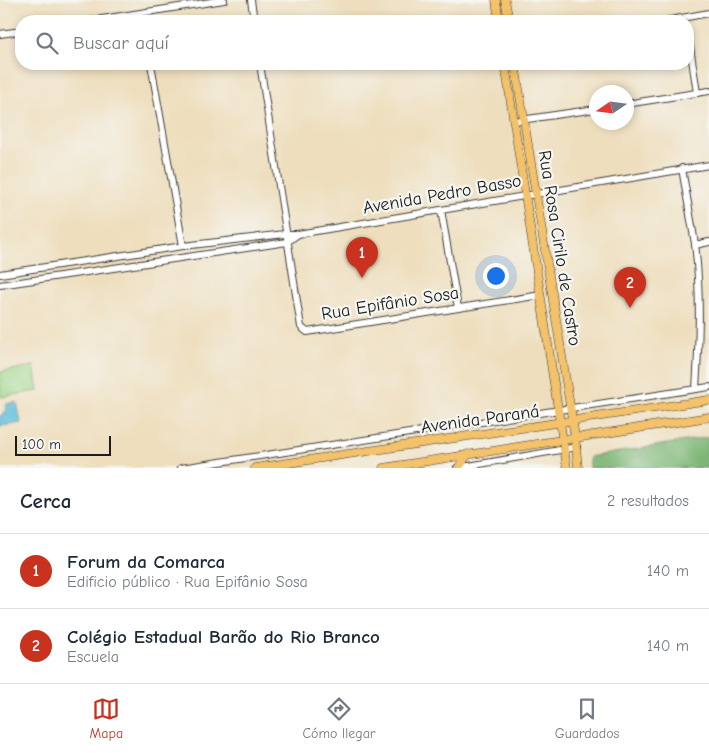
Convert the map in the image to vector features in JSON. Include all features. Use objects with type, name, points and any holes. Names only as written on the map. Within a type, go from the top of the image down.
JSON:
[{"type":"main road","points":[[496,0],[498,15]]},
{"type":"main road","points":[[505,0],[508,15]]},
{"type":"main road","points":[[506,70],[567,468]]},
{"type":"main road","name":"Rua Rosa Cirilo de Castro","points":[[517,70],[577,447],[578,468]]},
{"type":"main road","points":[[510,98],[521,96]]},
{"type":"main road","name":"Avenida Paraná","points":[[255,468],[709,400]]},
{"type":"main road","name":"Avenida Paraná","points":[[383,468],[709,417]]},
{"type":"main road","points":[[457,468],[468,454]]},
{"type":"street","points":[[134,15],[224,0]]},
{"type":"street","points":[[251,0],[253,15]]},
{"type":"street","points":[[694,17],[709,13]]},
{"type":"street","points":[[0,34],[15,32]]},
{"type":"street","points":[[151,70],[183,246]]},
{"type":"street","points":[[261,70],[286,242]]},
{"type":"street","points":[[693,70],[696,93]]},
{"type":"street","points":[[634,103],[709,91]]},
{"type":"street","points":[[514,121],[589,110]]},
{"type":"street","name":"Avenida Pedro Basso","points":[[0,274],[183,246],[298,234],[682,168],[709,165]]},
{"type":"street","points":[[682,168],[695,244],[699,342],[696,389]]},
{"type":"street","points":[[441,210],[458,308]]},
{"type":"street","name":"Avenida Pedro Basso","points":[[0,285],[286,242],[298,234]]},
{"type":"street","name":"Rua Epifânio Sosa","points":[[286,242],[301,327],[307,332],[540,295]]},
{"type":"street","points":[[695,244],[709,242]]},
{"type":"street","points":[[181,468],[709,387]]},
{"type":"street","points":[[457,468],[577,447]]},
{"type":"green space","points":[[34,366],[38,391],[1,397],[0,372]]},
{"type":"green space","points":[[709,437],[709,468],[589,468],[589,457]]},
{"type":"water","points":[[17,402],[21,423],[0,426],[0,416],[6,412],[6,404]]},
{"type":"place","name":"Forum da Comarca","points":[[362,278]]},
{"type":"place","name":"Colégio Estadual Barão do Rio Branco","points":[[630,308]]}]
